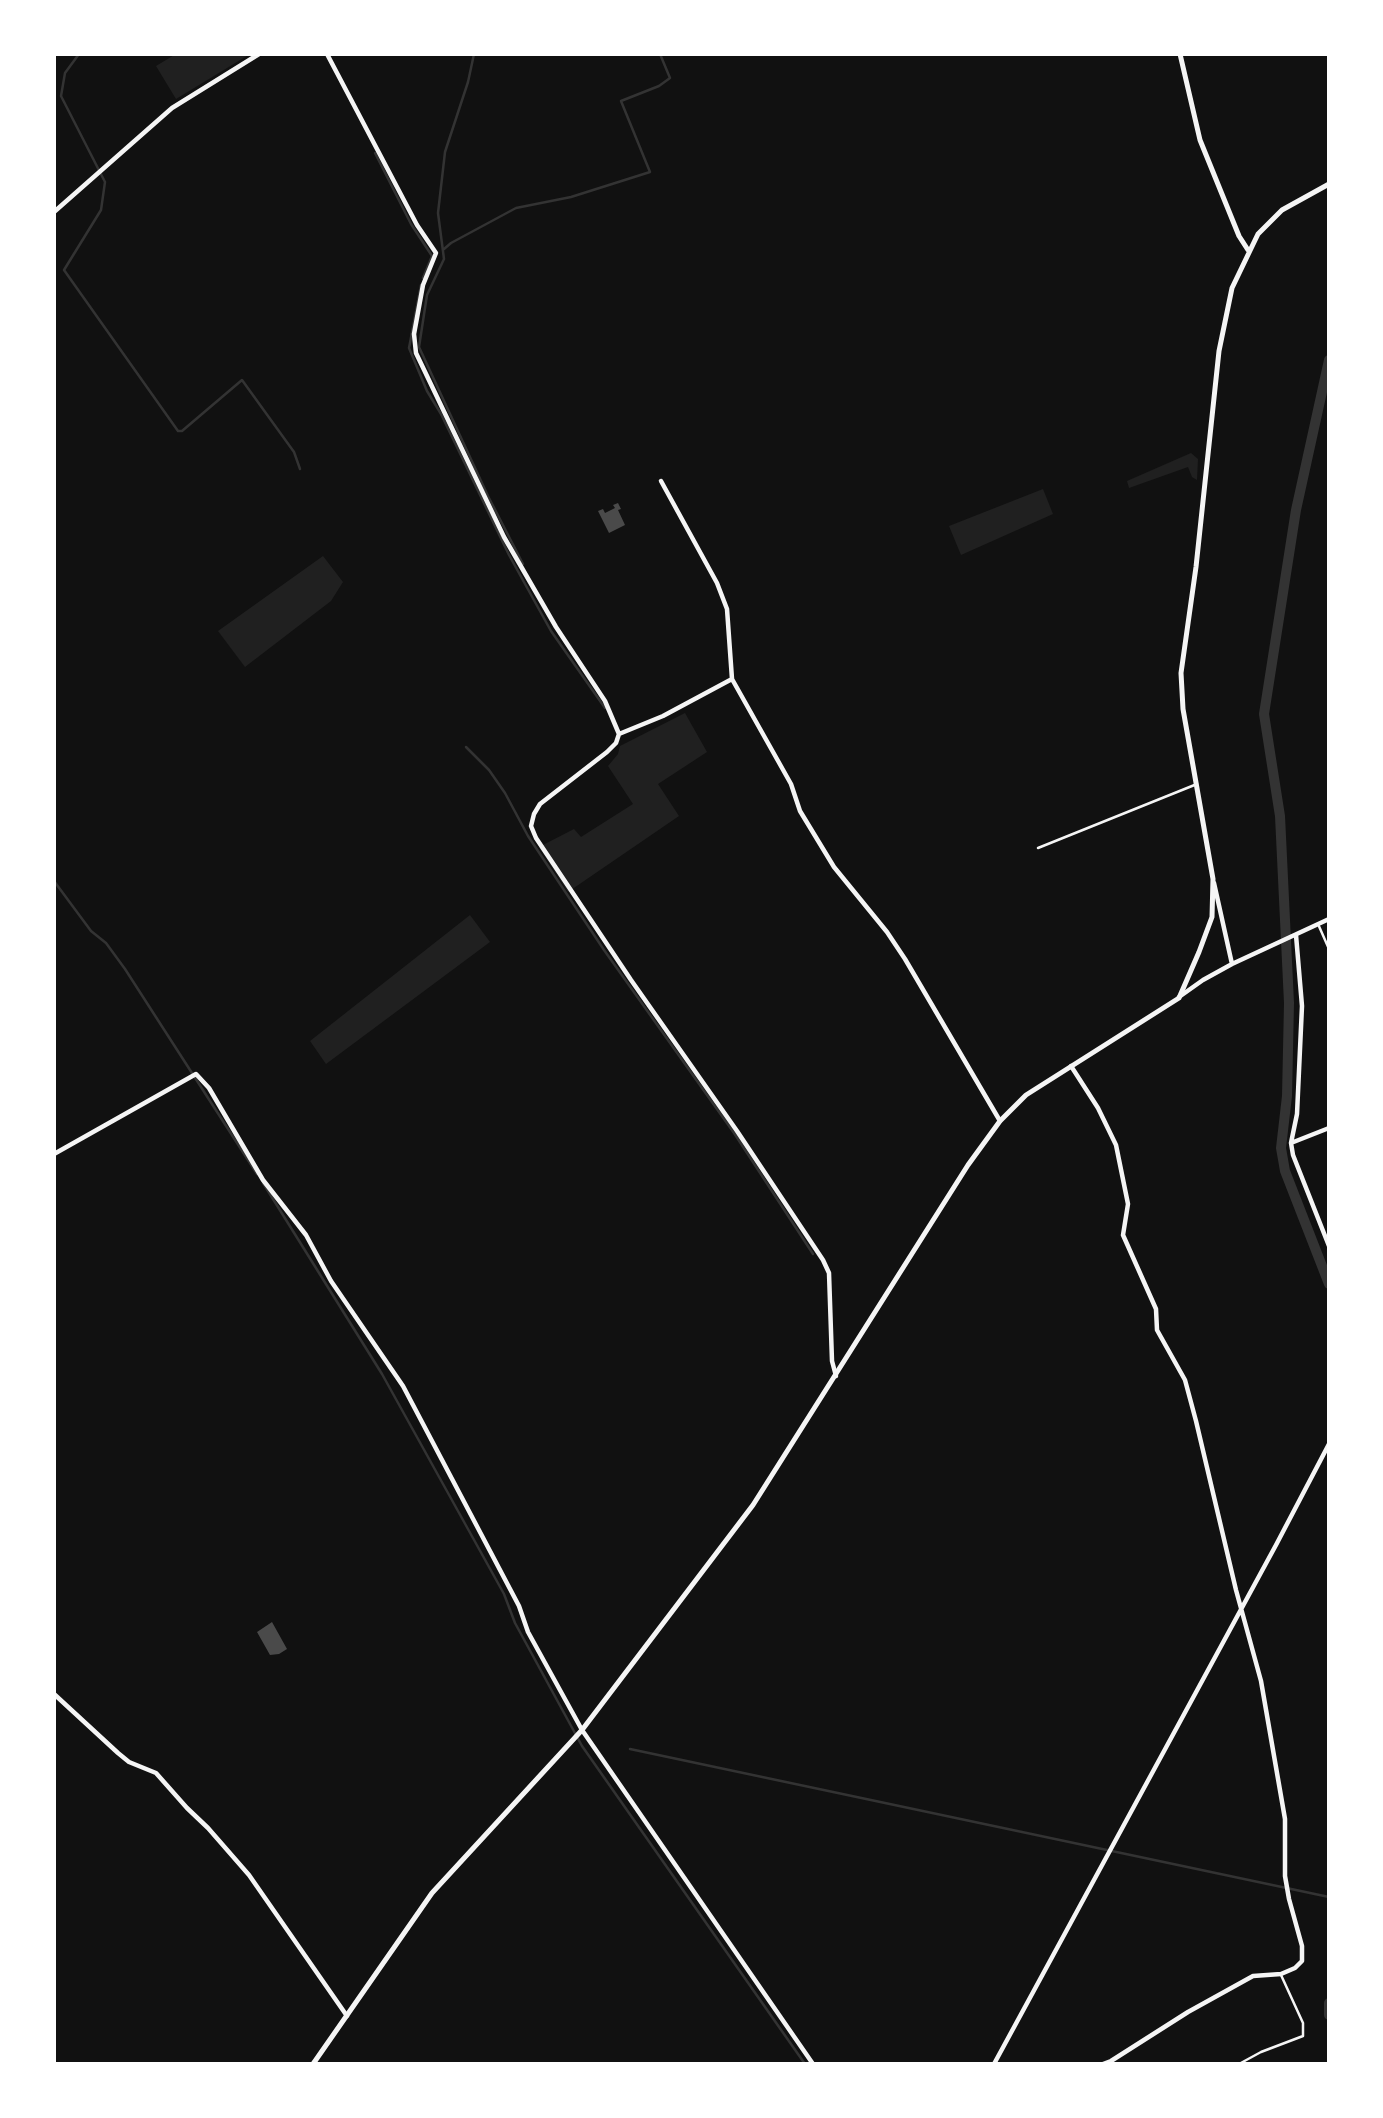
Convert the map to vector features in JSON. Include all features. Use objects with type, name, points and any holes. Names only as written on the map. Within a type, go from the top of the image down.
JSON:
[{"type":"street","points":[[54,212],[172,108],[259,54]]},
{"type":"street","points":[[327,54],[417,225],[436,253],[423,285],[414,334],[416,353],[504,537],[556,628],[605,701],[619,734],[616,743],[607,752],[540,804],[531,826],[536,838],[624,970],[823,1260],[829,1273],[832,1361],[836,1377]]},
{"type":"street","points":[[1180,54],[1200,140],[1239,236],[1248,250]]},
{"type":"street","points":[[1233,964],[1213,879],[1183,709],[1181,673],[1196,567],[1219,351],[1232,288],[1258,234],[1282,210],[1329,184]]},
{"type":"street","points":[[662,481],[716,581],[727,609],[732,679],[791,784],[800,811],[834,867],[887,932],[905,959],[1000,1121]]},
{"type":"street","points":[[619,734],[663,716],[732,679]]},
{"type":"street","points":[[1179,998],[1212,917],[1213,879]]},
{"type":"street","points":[[313,2064],[432,1893],[582,1730],[753,1505],[968,1165],[1000,1121],[1026,1095],[1203,980],[1269,945],[1329,919]]},
{"type":"street","points":[[1296,935],[1302,1006],[1297,1114],[1291,1143],[1293,1155],[1329,1246]]},
{"type":"street","points":[[1071,1066],[1098,1108],[1116,1145],[1128,1204],[1123,1235],[1156,1309],[1157,1330],[1185,1380],[1261,1681],[1285,1819],[1285,1876],[1302,1946],[1302,1961],[1295,1968],[1281,1974],[1253,1976],[1188,2012],[1112,2062],[1103,2064]]},
{"type":"street","points":[[54,1154],[196,1074],[209,1088],[263,1180],[306,1235],[331,1281],[403,1386],[519,1606],[528,1632],[582,1730],[813,2064]]},
{"type":"street","points":[[1291,1143],[1329,1128]]},
{"type":"street","points":[[993,2064],[1329,1444]]},
{"type":"street","points":[[54,1694],[129,1762],[156,1773],[208,1828],[248,1875],[346,2016]]},
{"type":"lane","points":[[1038,848],[1197,783]]},
{"type":"lane","points":[[1318,924],[1329,949]]},
{"type":"lane","points":[[1238,2064],[1303,2036],[1303,2023],[1281,1974]]},
{"type":"shaded area","points":[[176,54],[250,54],[176,99],[156,66]]},
{"type":"shaded area","points":[[1191,453],[1198,459],[1197,480],[1192,477],[1188,467],[1129,488],[1127,481]]},
{"type":"shaded area","points":[[1043,489],[1053,514],[961,555],[949,526]]},
{"type":"shaded area","points":[[323,556],[343,582],[331,601],[245,667],[218,631]]},
{"type":"shaded area","points":[[685,713],[707,752],[658,784],[679,816],[568,892],[539,847],[574,829],[581,837],[633,804],[608,766],[618,754],[620,746]]},
{"type":"shaded area","points":[[470,915],[490,942],[326,1064],[310,1041]]},
{"type":"building","points":[[618,503],[621,509],[618,510],[625,525],[609,533],[598,511],[603,509],[605,513],[615,508],[613,505]]},
{"type":"building","points":[[272,1622],[287,1649],[270,1655],[257,1632]]},
{"type":"waterway","points":[[79,54],[65,73],[61,96],[105,182],[101,210],[64,270],[178,431],[182,431],[242,380],[294,452],[300,469]]},
{"type":"waterway","points":[[474,54],[468,82],[445,152],[438,213],[444,259],[427,295],[419,347],[488,496],[523,564]]},
{"type":"waterway","points":[[444,249],[516,208],[571,197],[650,172],[621,101],[659,86],[670,78],[660,54]]},
{"type":"waterway","points":[[375,153],[411,224],[432,256],[423,278]]},
{"type":"waterway","points":[[421,285],[409,348],[427,391],[441,414],[509,555],[551,631],[605,708]]},
{"type":"waterway","points":[[1329,360],[1296,510],[1264,714],[1280,816],[1289,1003],[1287,1096],[1281,1148],[1285,1171],[1329,1284]]},
{"type":"waterway","points":[[466,747],[489,770],[505,793],[528,836],[604,950],[734,1133],[813,1254]]},
{"type":"waterway","points":[[54,881],[91,931],[106,943],[125,969],[257,1174]]},
{"type":"waterway","points":[[263,1183],[382,1374],[504,1594],[515,1623],[582,1746],[805,2064]]},
{"type":"waterway","points":[[630,1749],[1329,1897]]},
{"type":"waterway","points":[[1329,2003],[1329,2015]]}]
